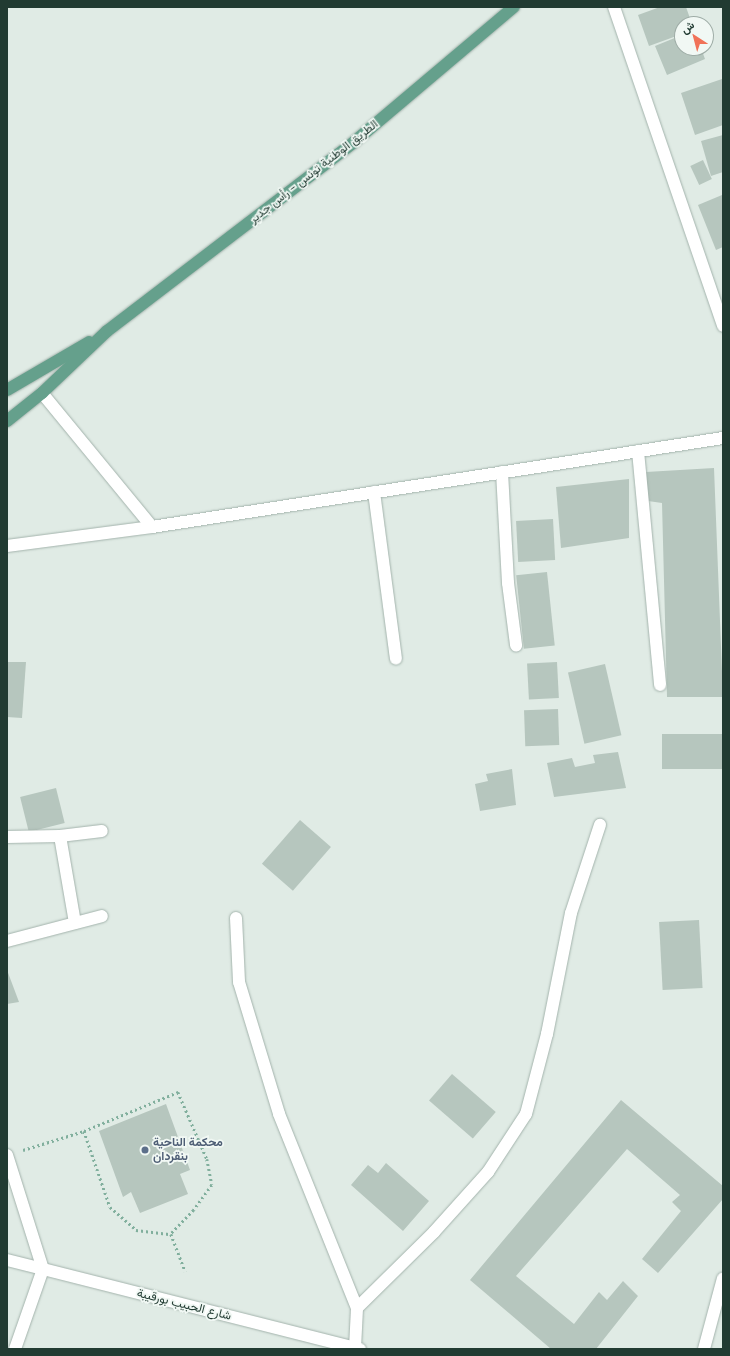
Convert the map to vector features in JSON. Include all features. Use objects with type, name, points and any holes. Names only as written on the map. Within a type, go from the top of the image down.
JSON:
[{"type":"main road","name":"الطريق الوطنية تونس - رأس جدير","points":[[7,421],[42,393],[107,331],[354,142],[514,7]]},
{"type":"main road","name":"الطريق الوطنية تونس - رأس جدير","points":[[7,390],[107,331]]},
{"type":"street","points":[[614,7],[722,320]]},
{"type":"street","points":[[42,393],[152,527]]},
{"type":"street","points":[[7,546],[152,527],[723,438]]},
{"type":"street","points":[[638,451],[660,685]]},
{"type":"street","points":[[502,472],[508,583],[516,645]]},
{"type":"street","points":[[374,492],[396,659]]},
{"type":"street","points":[[357,1308],[434,1232],[488,1172],[526,1114],[547,1034],[571,913],[600,825]]},
{"type":"street","points":[[7,838],[60,836],[102,831]]},
{"type":"street","points":[[60,836],[75,923]]},
{"type":"street","points":[[7,941],[102,916]]},
{"type":"street","points":[[236,918],[239,982],[279,1114],[357,1308],[358,1348]]},
{"type":"street","points":[[7,1155],[43,1269],[15,1349]]},
{"type":"street","name":"شارع الحبيب بورقيبة","points":[[7,1260],[358,1348]]},
{"type":"street","points":[[704,1349],[723,1278]]},
{"type":"path","points":[[7,1155],[84,1131],[178,1092],[207,1158],[212,1185],[194,1210],[171,1234]]},
{"type":"path","points":[[84,1131],[110,1207],[136,1230],[171,1234]]},
{"type":"path","points":[[171,1234],[185,1271]]},
{"type":"building","points":[[660,7],[686,7],[689,16],[674,16],[674,37],[649,46],[638,15]]},
{"type":"building","points":[[674,38],[674,56],[704,56],[705,59],[667,75],[655,46]]},
{"type":"building","points":[[722,79],[723,125],[695,135],[681,93]]},
{"type":"building","points":[[723,135],[723,172],[711,176],[701,141]]},
{"type":"building","points":[[703,160],[712,179],[699,185],[690,166]]},
{"type":"building","points":[[722,195],[723,247],[716,250],[698,205]]},
{"type":"building","points":[[714,468],[723,697],[667,697],[662,503],[648,501],[646,472]]},
{"type":"building","points":[[629,479],[629,538],[561,548],[556,487]]},
{"type":"building","points":[[553,519],[555,560],[518,562],[516,521]]},
{"type":"building","points":[[547,572],[555,646],[524,649],[516,575]]},
{"type":"building","points":[[7,662],[26,662],[22,718],[7,717]]},
{"type":"building","points":[[557,662],[559,698],[529,700],[527,664]]},
{"type":"building","points":[[605,664],[621,735],[584,744],[568,673]]},
{"type":"building","points":[[558,709],[559,745],[525,746],[524,710]]},
{"type":"building","points":[[662,734],[723,734],[723,769],[662,769]]},
{"type":"building","points":[[618,752],[626,788],[554,797],[547,763],[572,758],[575,767],[595,763],[593,755]]},
{"type":"building","points":[[512,769],[516,805],[480,811],[475,784],[488,781],[486,774]]},
{"type":"building","points":[[56,788],[65,823],[29,832],[20,797]]},
{"type":"building","points":[[300,820],[331,847],[293,891],[262,864]]},
{"type":"building","points":[[699,920],[703,988],[663,990],[659,922]]},
{"type":"building","points":[[7,970],[19,1002],[7,1004]]},
{"type":"building","points":[[452,1074],[496,1112],[473,1138],[429,1100]]},
{"type":"building","points":[[621,1100],[723,1186],[723,1199],[658,1273],[642,1259],[681,1211],[672,1202],[680,1195],[627,1149],[516,1276],[574,1324],[599,1292],[607,1300],[623,1281],[638,1296],[596,1349],[551,1349],[470,1280]]},
{"type":"building","name":"محكمة الناحية بنقردان","points":[[166,1104],[190,1170],[180,1174],[188,1194],[140,1213],[131,1192],[123,1197],[99,1131]]},
{"type":"building","points":[[386,1163],[429,1201],[403,1231],[351,1185],[368,1165],[378,1173]]},
{"type":"place","name":"محكمة الناحية بنقردان","points":[[145,1150]]}]
